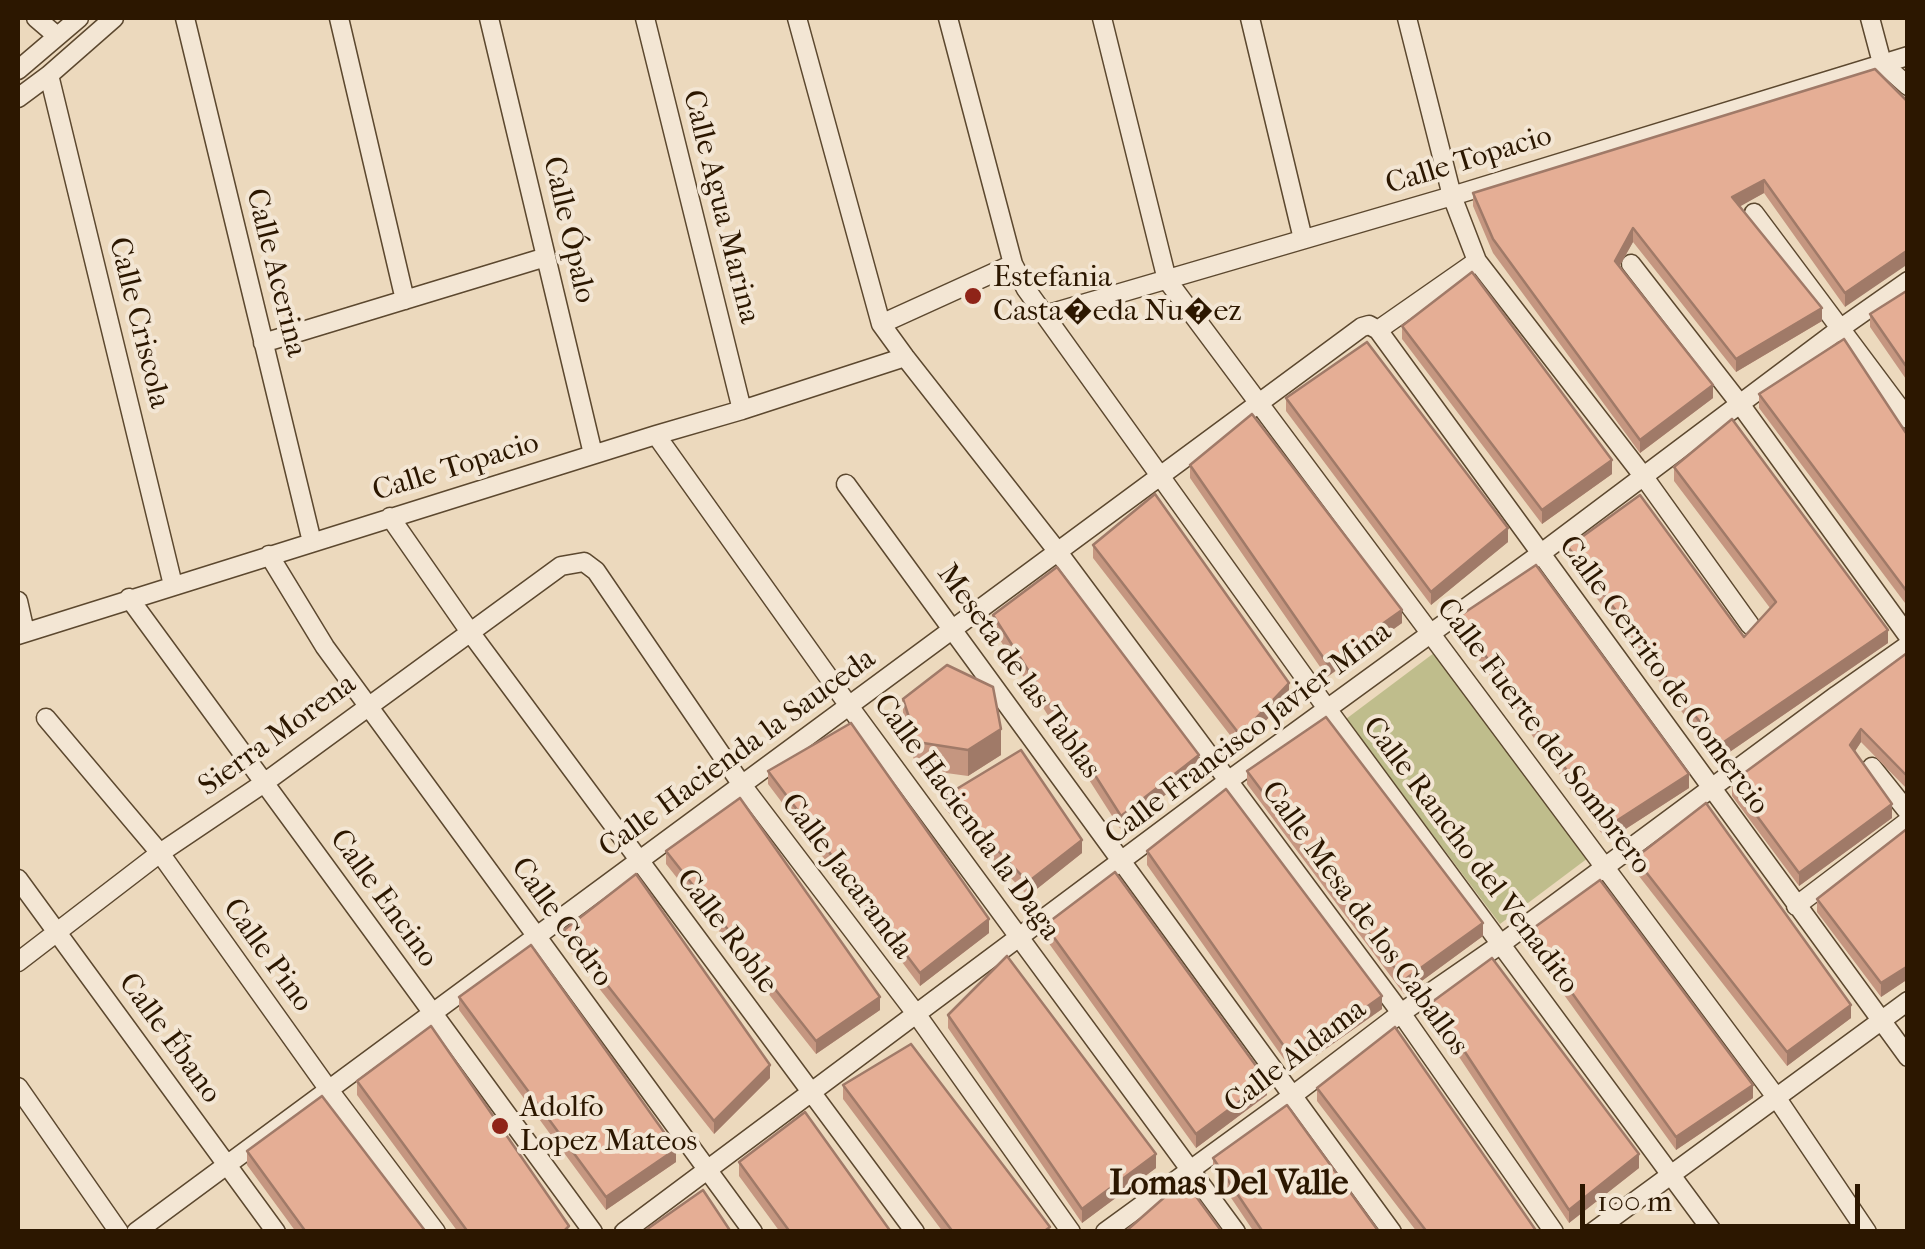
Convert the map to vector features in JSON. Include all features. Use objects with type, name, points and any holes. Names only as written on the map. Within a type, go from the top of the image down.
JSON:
[{"type":"street","points":[[36,18],[57,36]]},
{"type":"street","points":[[18,70],[79,18]]},
{"type":"street","points":[[18,98],[114,18]]},
{"type":"street","name":"Calle Acerina","points":[[185,18],[312,542]]},
{"type":"street","points":[[339,18],[405,300]]},
{"type":"street","name":"Calle Ópalo","points":[[489,18],[594,454]]},
{"type":"street","name":"Calle Agua Marina","points":[[646,18],[742,410]]},
{"type":"street","name":"Calle Mesa de los Caballos","points":[[796,18],[881,324],[1058,552],[1401,1013],[1554,1232]]},
{"type":"street","name":"Calle Rancho del Venadito","points":[[948,18],[1014,264],[1026,289],[1328,710],[1714,1232]]},
{"type":"street","points":[[1102,18],[1167,280]]},
{"type":"street","points":[[1250,18],[1303,239]]},
{"type":"street","points":[[1407,18],[1452,196],[1476,261],[1644,478],[1750,626]]},
{"type":"street","points":[[1870,18],[1882,62],[1908,86]]},
{"type":"street","name":"Calle Topacio","points":[[1045,315],[1452,196],[1908,56]]},
{"type":"street","name":"Calle Criscola","points":[[49,74],[173,585]]},
{"type":"street","points":[[1754,214],[1908,419]]},
{"type":"street","points":[[264,343],[546,256]]},
{"type":"street","name":"Calle Hacienda la Sauceda","points":[[136,1232],[1362,327],[1377,329],[1476,261]]},
{"type":"street","points":[[881,324],[1014,264]]},
{"type":"street","points":[[1631,264],[1740,404],[1908,636]]},
{"type":"street","name":"Calle Fuerte del Sombrero","points":[[1167,280],[1776,1098],[1867,1232]]},
{"type":"street","name":"Calle Francisco Javier Mina","points":[[624,1232],[1908,281]]},
{"type":"street","name":"Calle Cerrito de Comercio","points":[[1377,329],[1908,1057]]},
{"type":"street","name":"Calle Topacio","points":[[21,633],[904,358]]},
{"type":"street","name":"Calle Hacienda la Daga","points":[[656,435],[849,706],[1236,1232]]},
{"type":"street","name":"Meseta de las Tablas","points":[[846,484],[1392,1232]]},
{"type":"street","name":"Calle Roble","points":[[390,518],[470,632],[915,1232]]},
{"type":"street","name":"Calle Cedro","points":[[269,555],[325,647],[754,1232]]},
{"type":"street","name":"Sierra Morena","points":[[18,962],[160,853],[264,783],[561,566],[575,562]]},
{"type":"street","name":"Calle Jacaranda","points":[[575,562],[584,562],[596,570],[742,785],[917,1014],[1071,1232]]},
{"type":"street","name":"Calle Encino","points":[[129,598],[593,1232]]},
{"type":"street","points":[[18,601],[21,633]]},
{"type":"street","name":"Calle Aldama","points":[[1105,1232],[1908,646]]},
{"type":"street","name":"Calle Pino","points":[[46,718],[160,853],[328,1090],[436,1232]]},
{"type":"street","points":[[1872,767],[1908,812]]},
{"type":"street","points":[[1796,906],[1908,821]]},
{"type":"street","name":"Calle Ébano","points":[[18,880],[276,1232]]},
{"type":"street","points":[[1593,1232],[1908,1001]]},
{"type":"street","points":[[18,1087],[119,1232]]},
{"type":"shaded area","points":[[1438,650],[1592,855],[1500,924],[1346,719]]},
{"type":"building","points":[[1875,69],[1908,102],[1908,250],[1845,293],[1764,180],[1732,197],[1822,308],[1736,359],[1633,228],[1615,261],[1713,385],[1640,440],[1493,239],[1473,193]]},
{"type":"building","points":[[1472,272],[1612,460],[1542,510],[1402,326]]},
{"type":"building","points":[[1908,290],[1908,369],[1870,314]]},
{"type":"building","points":[[1844,339],[1908,436],[1908,593],[1759,394]]},
{"type":"building","points":[[1367,342],[1508,528],[1431,592],[1286,398]]},
{"type":"building","points":[[1252,414],[1402,610],[1327,663],[1190,465]]},
{"type":"building","points":[[1732,419],[1888,630],[1718,746],[1568,547],[1640,495],[1744,637],[1776,602],[1674,467]]},
{"type":"building","points":[[1155,494],[1289,683],[1240,735],[1093,545]]},
{"type":"building","points":[[1536,565],[1689,774],[1607,827],[1458,617]]},
{"type":"building","points":[[1057,567],[1199,755],[1121,816],[993,615]]},
{"type":"building","points":[[1907,653],[1908,777],[1861,729],[1850,745],[1892,804],[1799,873],[1732,782]]},
{"type":"building","points":[[947,665],[993,687],[1001,729],[968,750],[917,742],[903,699]]},
{"type":"building","points":[[1326,717],[1483,923],[1404,980],[1247,771]]},
{"type":"building","points":[[851,723],[989,919],[920,973],[768,771]]},
{"type":"building","points":[[1021,750],[1082,840],[1028,882],[945,796]]},
{"type":"building","points":[[1226,789],[1382,996],[1293,1059],[1147,851]]},
{"type":"building","points":[[740,798],[880,997],[816,1041],[666,851]]},
{"type":"building","points":[[1706,803],[1851,1005],[1787,1052],[1635,858]]},
{"type":"building","points":[[1908,828],[1908,966],[1881,983],[1817,899]]},
{"type":"building","points":[[1115,872],[1267,1081],[1196,1134],[1045,925]]},
{"type":"building","points":[[636,874],[770,1065],[714,1121],[564,930]]},
{"type":"building","points":[[1600,880],[1753,1085],[1676,1137],[1528,932]]},
{"type":"building","points":[[531,945],[676,1149],[606,1197],[459,997]]},
{"type":"building","points":[[1007,956],[1156,1154],[1082,1209],[948,1015]]},
{"type":"building","points":[[1492,958],[1639,1154],[1569,1210],[1432,1002]]},
{"type":"building","points":[[431,1026],[569,1226],[563,1232],[468,1232],[357,1081]]},
{"type":"building","points":[[1395,1027],[1537,1232],[1427,1232],[1317,1088]]},
{"type":"building","points":[[911,1044],[1050,1227],[1043,1232],[953,1232],[843,1085]]},
{"type":"building","points":[[322,1096],[426,1232],[306,1232],[247,1151]]},
{"type":"building","points":[[1287,1105],[1379,1232],[1263,1232],[1213,1158]]},
{"type":"building","points":[[805,1112],[891,1232],[790,1232],[739,1162]]},
{"type":"building","points":[[1184,1180],[1222,1232],[1125,1232]]},
{"type":"building","points":[[703,1190],[731,1232],[643,1232]]},
{"type":"place","name":"Estefania Casta�eda Nu�ez","points":[[973,296]]},
{"type":"place","name":"Adolfo Lopez Mateos","points":[[500,1126]]},
{"type":"district","name":"Lomas Del Valle","points":[[1229,1185]]}]
